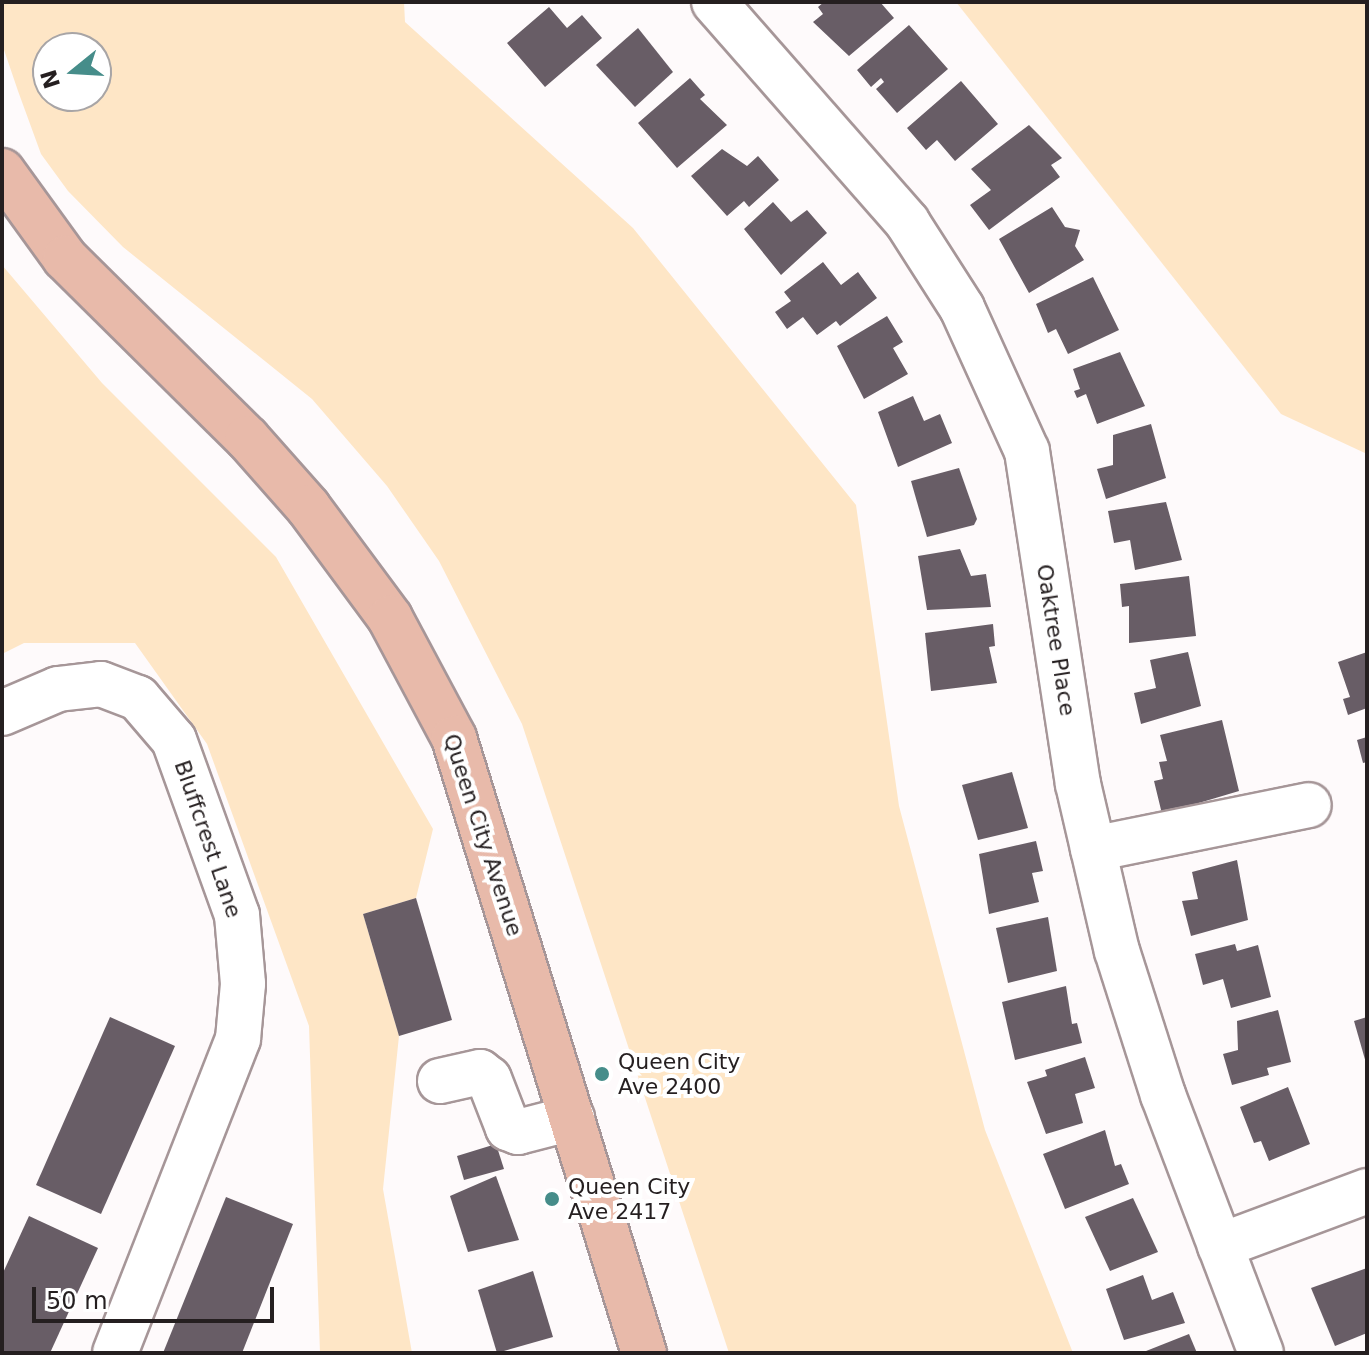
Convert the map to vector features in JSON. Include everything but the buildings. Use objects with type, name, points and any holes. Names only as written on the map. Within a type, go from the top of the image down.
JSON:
[{"type":"main road","name":"Queen City Avenue","points":[[2,171],[65,258],[247,438],[308,507],[390,618],[454,738],[644,1353]]},
{"type":"street","name":"Oaktree Place","points":[[714,2],[907,222],[962,308],[1027,451],[1078,784],[1117,951],[1158,1081],[1261,1353]]},
{"type":"street","name":"Bluffcrest Lane","points":[[2,713],[58,689],[101,684],[138,698],[174,740],[237,915],[243,984],[238,1039],[115,1353]]},
{"type":"street","points":[[1093,849],[1309,805]]},
{"type":"street","points":[[440,1081],[480,1072],[489,1079],[508,1128],[518,1132],[572,1118]]},
{"type":"street","points":[[1220,1246],[1367,1191]]},
{"type":"shaded area","points":[[2,2],[404,2],[405,22],[633,228],[856,505],[899,806],[985,1130],[1073,1353],[729,1353],[522,724],[439,561],[387,486],[312,399],[123,247],[68,191],[41,154],[2,44]]},
{"type":"shaded area","points":[[956,2],[1367,2],[1367,454],[1281,414]]},
{"type":"shaded area","points":[[2,265],[102,383],[276,557],[433,829],[416,898],[363,914],[399,1036],[383,1189],[412,1353],[320,1353],[309,1026],[207,744],[135,643],[24,643],[2,654]]},
{"type":"place","name":"Queen City Ave 2400","points":[[602,1074]]},
{"type":"place","name":"Queen City Ave 2417","points":[[552,1199]]}]
